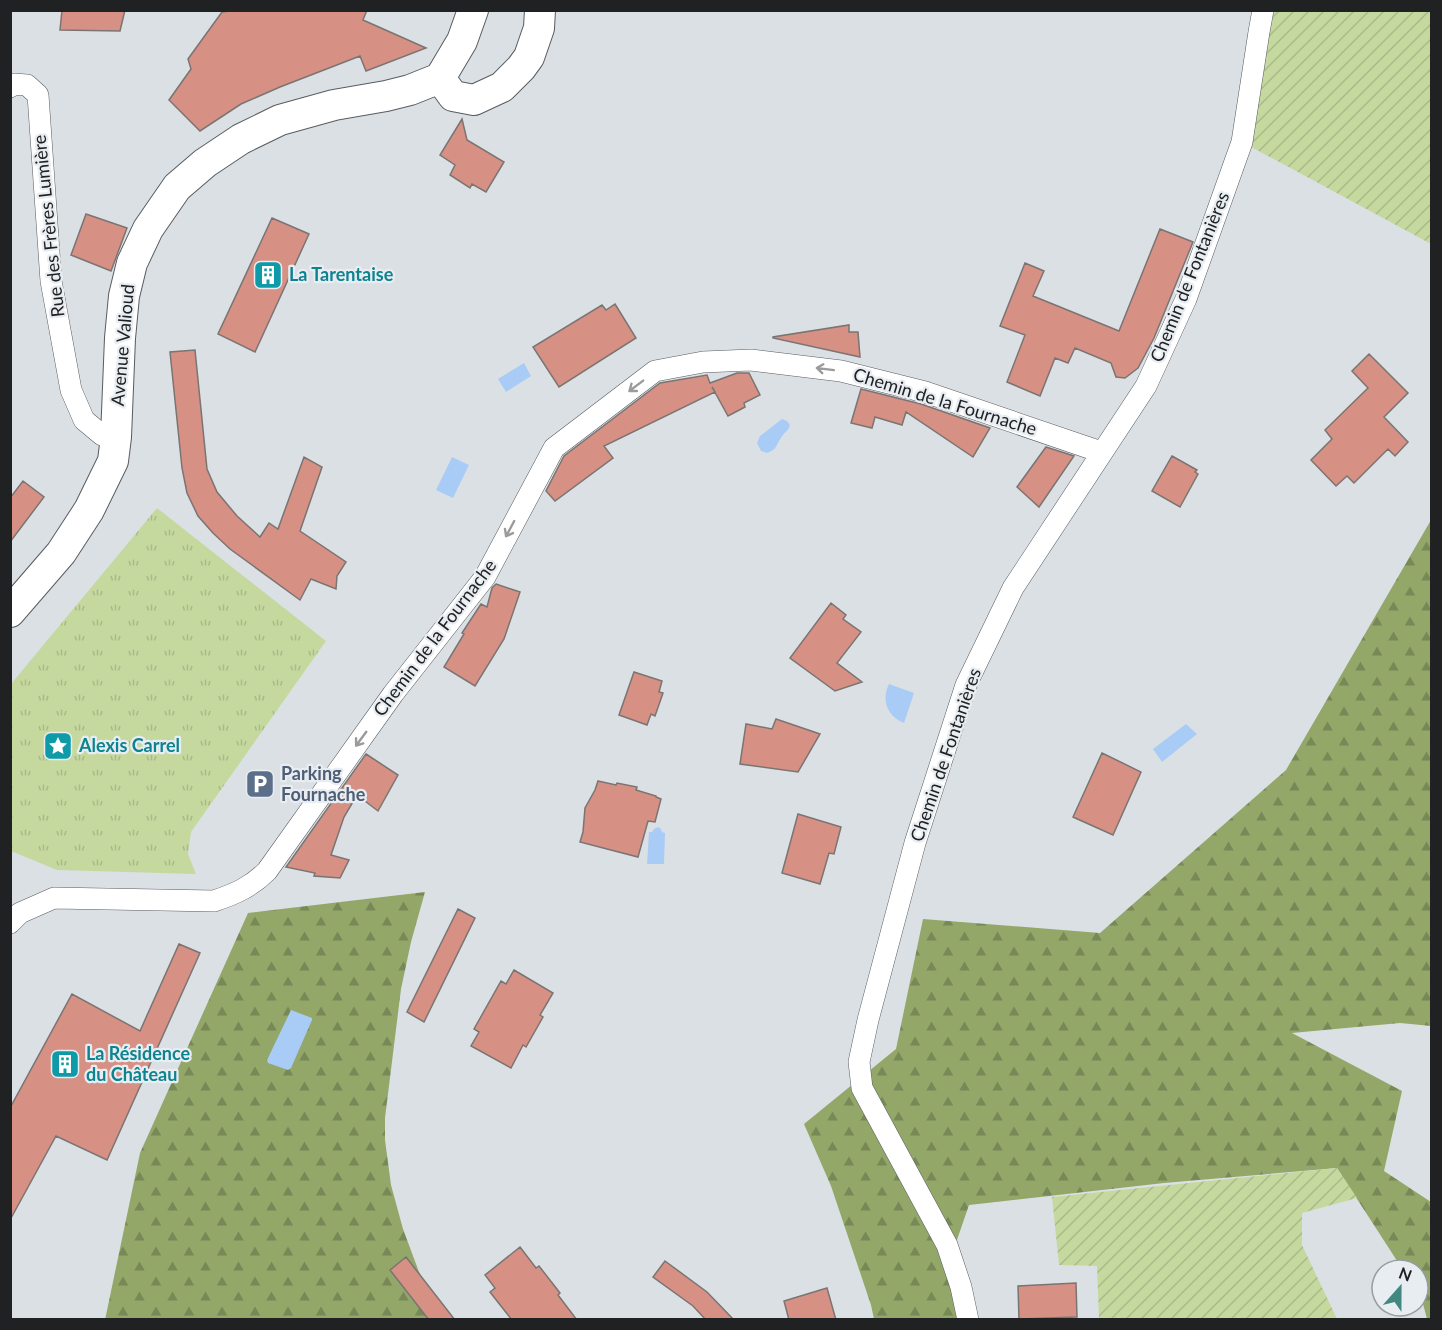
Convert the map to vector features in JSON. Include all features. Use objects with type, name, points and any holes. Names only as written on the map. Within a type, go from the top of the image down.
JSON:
[{"type":"main road","points":[[473,10],[462,41],[440,78],[453,96],[474,100],[502,87],[521,68],[529,57],[539,28],[540,10]]},
{"type":"main road","name":"Avenue Valioud","points":[[10,612],[61,553],[89,510],[113,461],[124,296],[132,263],[148,229],[177,187],[205,163],[241,139],[280,120],[334,105],[410,90],[440,78]]},
{"type":"street","name":"Chemin de Fontanières","points":[[968,1320],[961,1287],[947,1245],[862,1088],[859,1062],[870,1010],[915,843],[966,684],[1013,588],[1146,386],[1186,299],[1242,142],[1263,10]]},
{"type":"street","name":"Rue des Frères Lumière","points":[[10,87],[14,84],[27,85],[38,95],[51,281],[71,390],[84,420],[102,435],[116,437]]},
{"type":"street","name":"Chemin de la Fournache","points":[[10,923],[20,913],[54,898],[214,901],[248,888],[267,872],[393,694],[485,577],[554,447],[656,371],[703,362],[751,360],[842,371],[925,392],[1101,452]]},
{"type":"green space","points":[[1262,11],[1431,11],[1431,244],[1242,142]]},
{"type":"green space","points":[[157,508],[326,641],[191,832],[188,854],[196,874],[57,870],[11,851],[11,684]]},
{"type":"green space","points":[[1431,520],[1431,1026],[1400,1023],[1292,1033],[1402,1091],[1384,1171],[1431,1202],[1431,1319],[1427,1318],[1430,1318],[1430,1258],[1395,1258],[1337,1168],[1164,1183],[969,1205],[949,1263],[958,1319],[874,1319],[831,1186],[804,1124],[896,1049],[923,919],[1100,933],[1286,770]]},
{"type":"green space","points":[[425,892],[401,989],[385,1118],[385,1140],[391,1185],[403,1229],[419,1272],[443,1319],[105,1320],[140,1153],[248,913]]},
{"type":"green space","points":[[1337,1168],[1357,1198],[1302,1213],[1302,1245],[1337,1319],[1099,1319],[1097,1266],[1059,1265],[1052,1197]]},
{"type":"water","points":[[524,363],[531,376],[506,392],[498,379]]},
{"type":"water","points":[[782,419],[790,425],[788,429],[773,450],[767,453],[761,451],[757,443],[760,436]]},
{"type":"water","points":[[452,457],[469,465],[453,498],[436,490]]},
{"type":"water","points":[[889,684],[914,693],[904,723],[893,716],[887,707],[886,696]]},
{"type":"water","points":[[1186,724],[1197,734],[1162,762],[1153,749]]},
{"type":"water","points":[[658,827],[665,833],[664,864],[647,864],[649,832]]},
{"type":"water","points":[[291,1010],[312,1018],[312,1020],[291,1068],[288,1070],[268,1063],[267,1060]]},
{"type":"building","points":[[62,10],[125,10],[120,31],[60,30]]},
{"type":"building","points":[[367,10],[363,20],[426,48],[366,71],[360,56],[241,104],[200,131],[169,100],[191,69],[188,59],[222,12]]},
{"type":"building","points":[[462,119],[467,140],[504,162],[486,192],[472,184],[470,188],[450,175],[455,165],[440,155]]},
{"type":"building","points":[[86,214],[127,228],[111,271],[71,255]]},
{"type":"building","name":"La Tarentaise","points":[[272,218],[309,234],[255,352],[218,334]]},
{"type":"building","points":[[1160,229],[1193,242],[1154,338],[1138,368],[1125,378],[1116,377],[1111,363],[1075,348],[1068,363],[1055,358],[1040,396],[1007,382],[1025,335],[1000,326],[1025,263],[1044,271],[1033,296],[1119,331]]},
{"type":"building","points":[[615,304],[636,338],[559,387],[533,347],[602,305],[606,310]]},
{"type":"building","points":[[849,325],[849,332],[858,332],[860,357],[773,338],[773,337]]},
{"type":"building","points":[[195,350],[207,469],[217,492],[237,516],[260,537],[269,523],[278,529],[304,457],[322,467],[300,531],[346,562],[337,576],[336,589],[311,579],[300,600],[230,549],[198,516],[187,493],[182,468],[170,352]]},
{"type":"building","points":[[1369,354],[1408,393],[1384,417],[1408,442],[1395,456],[1388,449],[1354,483],[1347,476],[1336,486],[1311,460],[1332,439],[1325,430],[1368,388],[1352,371]]},
{"type":"building","points":[[737,373],[749,373],[760,395],[744,403],[745,407],[728,416],[715,392],[604,446],[613,458],[555,501],[546,491],[564,456],[660,383],[707,375],[710,383]]},
{"type":"building","points":[[861,389],[921,404],[990,428],[973,457],[906,412],[902,425],[875,417],[872,428],[851,423]]},
{"type":"building","points":[[1046,447],[1074,456],[1039,507],[1017,487]]},
{"type":"building","points":[[1172,456],[1197,470],[1195,472],[1198,474],[1180,507],[1152,491]]},
{"type":"building","points":[[23,481],[44,497],[10,542],[10,498]]},
{"type":"building","points":[[496,584],[520,592],[504,639],[475,686],[444,667],[481,604],[487,607],[492,588]]},
{"type":"building","points":[[831,603],[846,615],[843,619],[861,632],[837,663],[862,682],[835,691],[790,658]]},
{"type":"building","points":[[634,672],[662,681],[659,692],[663,693],[655,716],[651,714],[647,725],[619,715]]},
{"type":"building","points":[[776,719],[820,734],[798,772],[740,764],[746,724],[772,729]]},
{"type":"building","points":[[1102,753],[1141,772],[1113,835],[1073,817]]},
{"type":"building","points":[[366,754],[398,775],[378,811],[357,795],[344,817],[331,855],[349,860],[340,878],[314,876],[315,873],[286,867]]},
{"type":"building","points":[[598,781],[637,787],[636,790],[661,799],[655,822],[648,821],[638,857],[580,842],[585,808]]},
{"type":"building","points":[[798,814],[841,827],[834,854],[829,853],[820,884],[782,873]]},
{"type":"building","points":[[458,909],[475,918],[424,1022],[407,1012]]},
{"type":"building","points":[[179,944],[200,953],[107,1160],[56,1136],[10,1220],[10,1108],[72,994],[140,1031]]},
{"type":"building","points":[[514,970],[553,993],[540,1015],[543,1017],[526,1047],[523,1045],[511,1068],[471,1046],[479,1032],[474,1029],[501,981],[506,984]]},
{"type":"building","points":[[520,1247],[536,1268],[539,1266],[577,1320],[512,1320],[490,1292],[495,1288],[485,1275]]},
{"type":"building","points":[[406,1257],[455,1320],[429,1320],[390,1270]]},
{"type":"building","points":[[665,1261],[707,1292],[734,1320],[706,1320],[693,1306],[653,1277]]},
{"type":"building","points":[[1076,1283],[1077,1317],[1019,1319],[1018,1286]]},
{"type":"building","points":[[827,1288],[836,1320],[789,1320],[784,1301]]},
{"type":"place","name":"La Tarentaise","points":[[268,275]]},
{"type":"place","name":"Alexis Carrel","points":[[58,746]]},
{"type":"place","name":"Parking Fournache","points":[[260,784]]},
{"type":"place","name":"La Résidence du Château","points":[[65,1064]]}]
